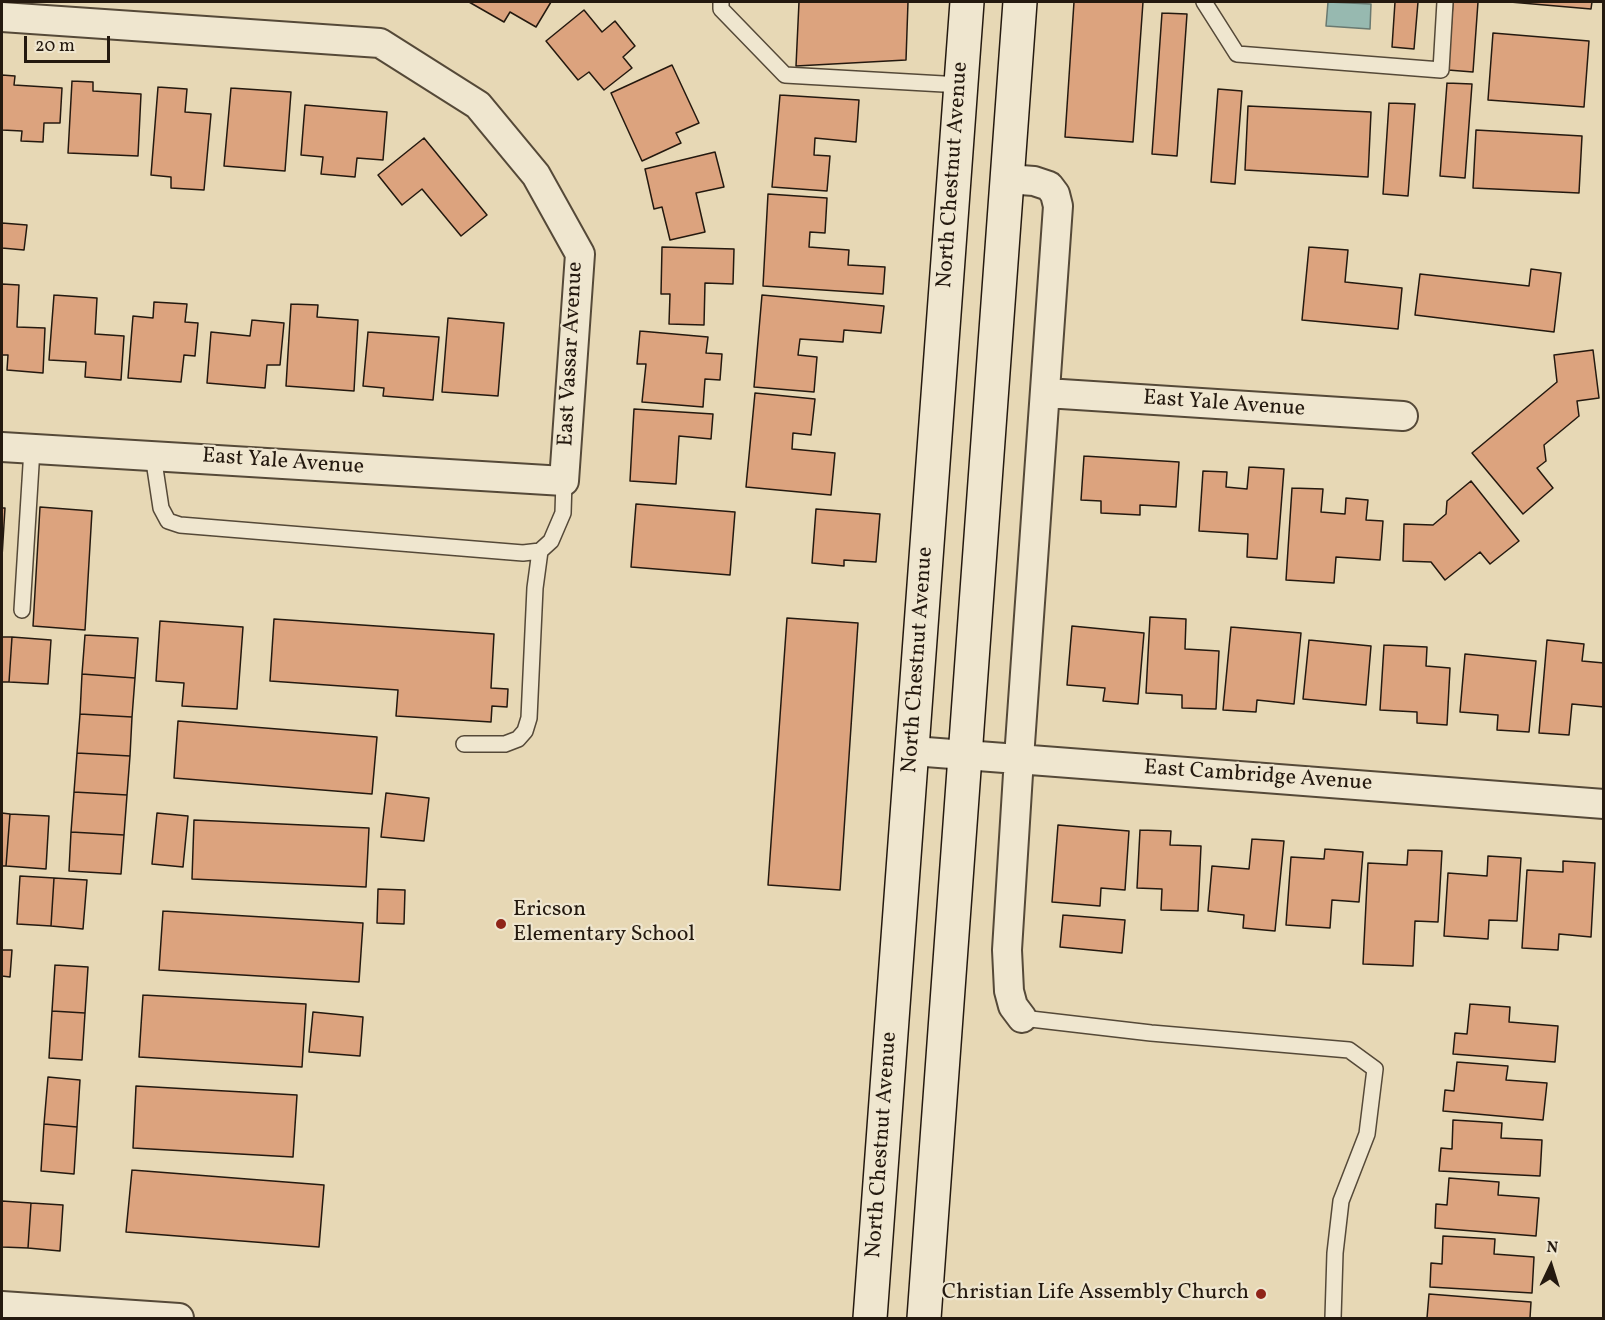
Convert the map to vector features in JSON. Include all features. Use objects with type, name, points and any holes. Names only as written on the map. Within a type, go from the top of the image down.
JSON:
[{"type":"main road","name":"North Chestnut Avenue","points":[[870,1318],[967,2]]},
{"type":"main road","points":[[924,1318],[1020,2]]},
{"type":"street","name":"East Vassar Avenue","points":[[2,17],[380,43],[478,105],[536,175],[580,254],[564,481]]},
{"type":"street","points":[[1007,179],[1034,181],[1049,186],[1058,202],[1007,950],[1009,991],[1013,1006],[1022,1018]]},
{"type":"street","name":"East Yale Avenue","points":[[1046,393],[1403,416]]},
{"type":"street","name":"East Yale Avenue","points":[[2,447],[564,481]]},
{"type":"street","name":"East Cambridge Avenue","points":[[913,751],[1604,804]]},
{"type":"street","points":[[2,1306],[179,1318]]},
{"type":"lane","points":[[721,2],[721,9],[785,75],[961,85]]},
{"type":"lane","points":[[1204,2],[1237,54],[1441,70],[1445,2]]},
{"type":"lane","points":[[22,610],[32,449]]},
{"type":"lane","points":[[153,455],[161,508],[168,521],[180,525],[523,553],[540,551]]},
{"type":"lane","points":[[464,744],[505,744],[518,739],[525,731],[529,718],[535,588],[540,551],[550,541],[563,513],[564,481]]},
{"type":"lane","points":[[1022,1018],[1151,1034],[1349,1050],[1375,1069],[1367,1134],[1341,1201],[1335,1253],[1333,1318]]},
{"type":"water","points":[[1328,2],[1371,4],[1370,29],[1326,26]]},
{"type":"building","points":[[469,2],[551,2],[536,27],[510,12],[504,22]]},
{"type":"building","points":[[799,2],[908,2],[906,60],[796,66]]},
{"type":"building","points":[[1074,2],[1143,2],[1133,142],[1065,137]]},
{"type":"building","points":[[1395,2],[1418,2],[1414,49],[1392,47]]},
{"type":"building","points":[[1453,2],[1478,2],[1473,72],[1448,70]]},
{"type":"building","points":[[1510,2],[1592,2],[1591,9]]},
{"type":"building","points":[[584,10],[602,32],[615,21],[635,46],[623,57],[632,68],[604,90],[589,72],[578,80],[546,41]]},
{"type":"building","points":[[1162,13],[1187,14],[1177,156],[1152,154]]},
{"type":"building","points":[[1493,33],[1589,41],[1584,107],[1488,100]]},
{"type":"building","points":[[672,65],[699,123],[676,133],[681,143],[642,161],[611,93]]},
{"type":"building","points":[[2,75],[15,76],[14,85],[62,88],[60,123],[44,123],[43,142],[21,141],[22,131],[2,130]]},
{"type":"building","points":[[72,81],[93,82],[93,91],[141,94],[138,156],[68,153]]},
{"type":"building","points":[[1447,83],[1472,84],[1465,178],[1440,176]]},
{"type":"building","points":[[158,87],[187,89],[185,112],[211,114],[204,190],[171,188],[171,177],[151,175]]},
{"type":"building","points":[[231,88],[291,92],[285,171],[224,166]]},
{"type":"building","points":[[1218,89],[1242,91],[1235,184],[1211,182]]},
{"type":"building","points":[[780,95],[859,100],[856,142],[815,138],[814,155],[830,156],[827,191],[772,187]]},
{"type":"building","points":[[1389,103],[1415,104],[1408,196],[1383,194]]},
{"type":"building","points":[[305,105],[387,112],[383,160],[357,158],[355,177],[321,174],[323,157],[301,155]]},
{"type":"building","points":[[1248,106],[1371,112],[1368,177],[1245,170]]},
{"type":"building","points":[[1476,130],[1582,136],[1579,193],[1473,188]]},
{"type":"building","points":[[424,138],[487,215],[461,236],[422,189],[402,205],[378,175]]},
{"type":"building","points":[[715,152],[724,187],[696,193],[705,232],[670,240],[662,207],[654,209],[645,169]]},
{"type":"building","points":[[768,194],[827,198],[825,233],[810,232],[809,247],[849,250],[848,265],[885,267],[883,294],[763,286]]},
{"type":"building","points":[[2,223],[27,225],[24,250],[2,248]]},
{"type":"building","points":[[662,247],[734,249],[733,284],[705,283],[704,325],[669,324],[670,294],[661,294]]},
{"type":"building","points":[[1309,247],[1348,250],[1345,282],[1402,288],[1398,329],[1302,320]]},
{"type":"building","points":[[1531,269],[1561,273],[1554,332],[1415,315],[1420,274],[1529,286]]},
{"type":"building","points":[[2,284],[19,285],[17,327],[45,328],[43,373],[7,370],[8,355],[2,355]]},
{"type":"building","points":[[54,295],[97,298],[95,334],[124,336],[121,380],[85,377],[86,362],[49,360]]},
{"type":"building","points":[[762,295],[884,306],[881,333],[844,330],[843,342],[800,339],[798,355],[817,357],[814,392],[754,387]]},
{"type":"building","points":[[154,302],[187,304],[185,322],[198,323],[195,356],[184,355],[181,382],[128,378],[133,316],[153,318]]},
{"type":"building","points":[[291,304],[318,305],[317,317],[358,320],[354,391],[286,386]]},
{"type":"building","points":[[448,318],[504,323],[498,396],[442,392]]},
{"type":"building","points":[[252,320],[284,323],[280,365],[267,365],[265,388],[207,383],[211,332],[250,336]]},
{"type":"building","points":[[640,331],[708,337],[706,353],[722,354],[720,380],[705,379],[703,407],[642,402],[646,364],[637,364]]},
{"type":"building","points":[[368,332],[439,337],[433,400],[383,396],[384,388],[363,386]]},
{"type":"building","points":[[1593,350],[1599,398],[1577,401],[1579,416],[1544,445],[1546,461],[1537,468],[1553,488],[1523,514],[1472,453],[1557,382],[1554,355]]},
{"type":"building","points":[[755,393],[815,399],[811,435],[793,433],[792,449],[835,453],[831,495],[746,487]]},
{"type":"building","points":[[634,409],[713,414],[711,439],[679,436],[676,484],[630,481]]},
{"type":"building","points":[[1084,456],[1179,462],[1176,507],[1140,505],[1140,515],[1101,513],[1101,501],[1081,500]]},
{"type":"building","points":[[1249,467],[1284,469],[1277,559],[1247,557],[1248,534],[1199,531],[1203,471],[1227,472],[1226,487],[1247,489]]},
{"type":"building","points":[[1471,481],[1519,541],[1490,564],[1480,552],[1445,580],[1431,562],[1403,561],[1404,524],[1433,525],[1446,514],[1447,501]]},
{"type":"building","points":[[1292,488],[1323,489],[1321,512],[1345,514],[1346,498],[1368,500],[1366,520],[1383,521],[1380,560],[1336,557],[1334,583],[1286,580]]},
{"type":"building","points":[[636,504],[735,512],[730,575],[631,567]]},
{"type":"building","points":[[40,507],[92,511],[85,630],[33,626]]},
{"type":"building","points":[[2,508],[5,508],[2,557]]},
{"type":"building","points":[[816,509],[880,514],[876,562],[844,560],[844,566],[812,563]]},
{"type":"building","points":[[1150,617],[1186,619],[1185,649],[1219,651],[1216,709],[1182,708],[1182,695],[1146,693]]},
{"type":"building","points":[[787,618],[858,623],[840,890],[768,885]]},
{"type":"building","points":[[274,619],[494,634],[491,688],[508,689],[507,707],[492,706],[491,722],[396,716],[398,690],[270,681]]},
{"type":"building","points":[[160,621],[243,627],[237,709],[182,706],[184,683],[156,681]]},
{"type":"building","points":[[1072,626],[1144,633],[1138,704],[1103,701],[1105,688],[1067,685]]},
{"type":"building","points":[[1231,627],[1301,633],[1294,704],[1257,700],[1256,712],[1223,710]]},
{"type":"building","points":[[85,635],[138,638],[135,678],[82,674]]},
{"type":"building","points":[[2,637],[12,637],[9,682],[2,682]]},
{"type":"building","points":[[12,637],[51,640],[48,684],[9,682]]},
{"type":"building","points":[[1309,640],[1371,646],[1366,705],[1303,699]]},
{"type":"building","points":[[1547,640],[1584,644],[1582,661],[1604,663],[1604,707],[1572,704],[1569,735],[1539,733]]},
{"type":"building","points":[[1384,645],[1427,647],[1426,666],[1450,668],[1447,725],[1417,723],[1417,712],[1380,710]]},
{"type":"building","points":[[1465,654],[1536,661],[1529,732],[1497,730],[1498,715],[1460,712]]},
{"type":"building","points":[[82,674],[135,678],[132,717],[80,714]]},
{"type":"building","points":[[80,714],[132,717],[130,756],[77,753]]},
{"type":"building","points":[[178,721],[377,737],[372,794],[174,778]]},
{"type":"building","points":[[77,753],[130,756],[127,795],[74,792]]},
{"type":"building","points":[[74,792],[127,795],[124,835],[71,832]]},
{"type":"building","points":[[386,793],[429,798],[424,841],[381,837]]},
{"type":"building","points":[[2,813],[10,814],[6,866],[2,866]]},
{"type":"building","points":[[157,813],[188,816],[183,867],[152,864]]},
{"type":"building","points":[[10,814],[49,816],[46,869],[6,866]]},
{"type":"building","points":[[194,820],[369,828],[366,887],[192,879]]},
{"type":"building","points":[[1058,825],[1129,831],[1125,890],[1101,888],[1100,906],[1052,902]]},
{"type":"building","points":[[1140,830],[1171,831],[1170,845],[1201,846],[1198,911],[1161,910],[1162,889],[1137,888]]},
{"type":"building","points":[[71,832],[124,835],[121,874],[69,871]]},
{"type":"building","points":[[1252,839],[1284,841],[1275,931],[1243,928],[1244,915],[1208,911],[1212,866],[1249,869]]},
{"type":"building","points":[[1325,849],[1363,852],[1359,902],[1332,900],[1330,928],[1286,925],[1291,857],[1324,859]]},
{"type":"building","points":[[1408,850],[1442,851],[1438,922],[1415,921],[1413,966],[1363,964],[1368,863],[1407,865]]},
{"type":"building","points":[[1488,856],[1521,858],[1517,921],[1489,920],[1488,939],[1444,936],[1448,873],[1487,876]]},
{"type":"building","points":[[1563,861],[1595,863],[1591,937],[1559,934],[1558,950],[1522,948],[1527,870],[1563,872]]},
{"type":"building","points":[[20,876],[54,878],[51,926],[17,924]]},
{"type":"building","points":[[54,878],[87,880],[83,929],[51,926]]},
{"type":"building","points":[[378,889],[405,890],[404,924],[377,923]]},
{"type":"building","points":[[163,911],[363,923],[359,982],[159,970]]},
{"type":"building","points":[[1063,915],[1125,920],[1122,953],[1060,947]]},
{"type":"building","points":[[2,950],[12,950],[10,977],[2,976]]},
{"type":"building","points":[[55,965],[88,967],[85,1013],[52,1011]]},
{"type":"building","points":[[143,995],[306,1004],[302,1067],[139,1057]]},
{"type":"building","points":[[1470,1004],[1510,1007],[1509,1022],[1558,1026],[1555,1062],[1453,1054],[1455,1033],[1467,1034]]},
{"type":"building","points":[[52,1011],[85,1013],[82,1060],[49,1058]]},
{"type":"building","points":[[313,1012],[363,1017],[360,1056],[309,1052]]},
{"type":"building","points":[[1457,1062],[1508,1066],[1506,1080],[1547,1083],[1543,1120],[1443,1111],[1445,1090],[1454,1091]]},
{"type":"building","points":[[48,1077],[80,1080],[77,1127],[44,1124]]},
{"type":"building","points":[[136,1086],[297,1095],[293,1157],[133,1148]]},
{"type":"building","points":[[1453,1120],[1502,1123],[1501,1138],[1542,1140],[1540,1176],[1439,1171],[1441,1148],[1452,1149]]},
{"type":"building","points":[[44,1124],[77,1127],[74,1174],[41,1171]]},
{"type":"building","points":[[132,1170],[324,1185],[319,1247],[126,1232]]},
{"type":"building","points":[[1449,1178],[1499,1182],[1498,1195],[1539,1198],[1536,1236],[1435,1228],[1436,1204],[1447,1205]]},
{"type":"building","points":[[2,1201],[31,1203],[28,1248],[2,1247]]},
{"type":"building","points":[[31,1203],[63,1205],[60,1251],[28,1248]]},
{"type":"building","points":[[1443,1236],[1495,1239],[1494,1254],[1534,1257],[1532,1293],[1430,1287],[1431,1263],[1442,1264]]},
{"type":"building","points":[[1429,1294],[1531,1302],[1530,1318],[1427,1318]]},
{"type":"place","name":"Ericson Elementary School","points":[[501,924]]},
{"type":"place","name":"Christian Life Assembly Church","points":[[1261,1294]]}]
